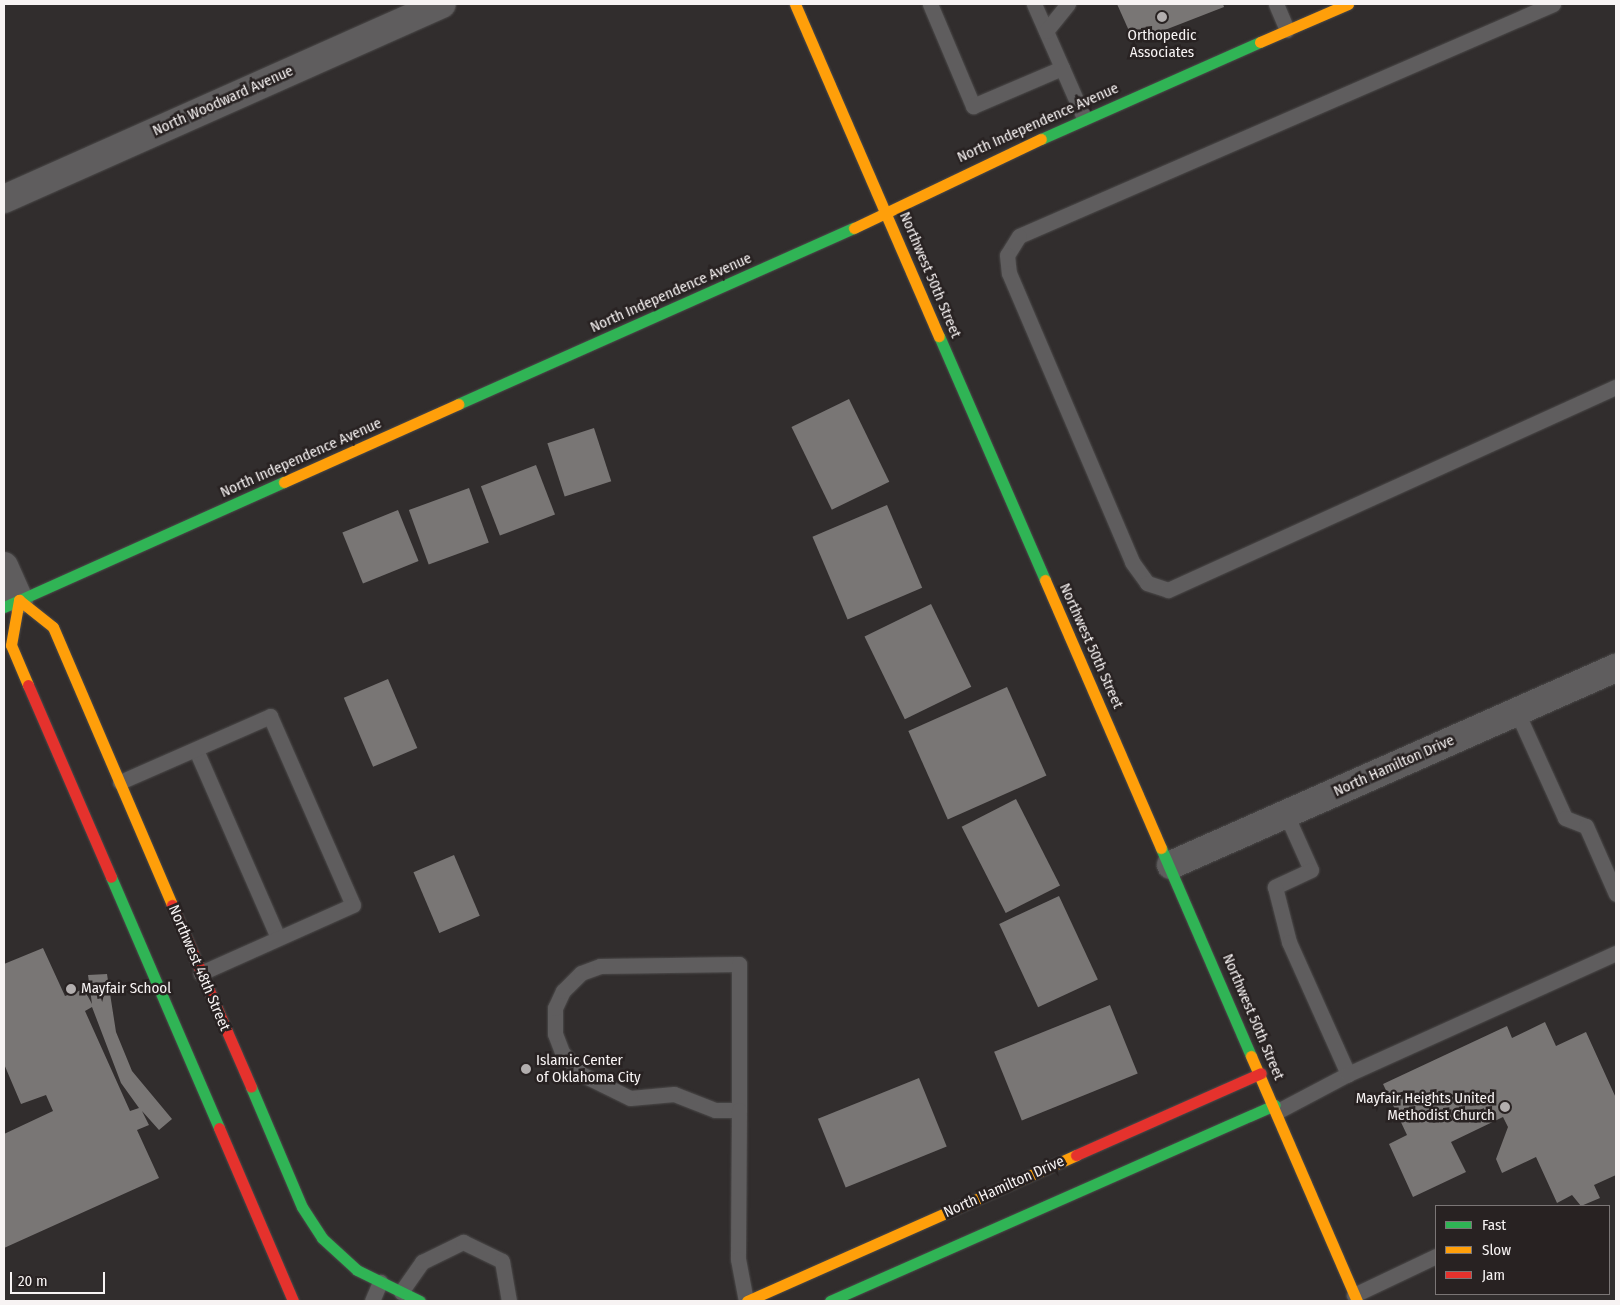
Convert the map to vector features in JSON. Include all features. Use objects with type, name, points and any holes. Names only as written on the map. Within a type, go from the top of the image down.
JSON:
[{"type":"street","name":"North Woodward Avenue","points":[[4,199],[442,4]]},
{"type":"street","name":"Northwest 50th Street","points":[[795,4],[887,210],[1171,865],[1356,1298]]},
{"type":"street","name":"North Independence Avenue","points":[[11,604],[887,210],[1084,118],[1348,4]]},
{"type":"street","name":"Northwest 48th Street","points":[[4,566],[11,604],[53,627],[309,1219],[334,1250],[380,1282],[420,1301]]},
{"type":"street","points":[[11,604],[11,645],[292,1301]]},
{"type":"street","name":"North Hamilton Drive","points":[[1171,865],[1616,668]]},
{"type":"street","name":"North Hamilton Drive","points":[[747,1301],[1261,1073]]},
{"type":"street","points":[[830,1301],[855,1296],[1276,1108]]},
{"type":"lane","points":[[930,4],[974,106],[1062,68]]},
{"type":"lane","points":[[1034,4],[1084,118]]},
{"type":"lane","points":[[1046,32],[1068,4]]},
{"type":"lane","points":[[1276,4],[1287,30]]},
{"type":"lane","points":[[1553,4],[1019,236],[1006,256],[1009,273],[1132,562],[1147,583],[1168,590],[1616,387]]},
{"type":"lane","points":[[1517,712],[1565,818],[1586,826],[1616,894]]},
{"type":"lane","points":[[120,782],[270,716],[353,905],[202,973]]},
{"type":"lane","points":[[196,750],[278,938]]},
{"type":"lane","points":[[1286,814],[1311,870],[1275,887],[1289,942],[1348,1074]]},
{"type":"lane","points":[[1276,1108],[1616,953]]},
{"type":"lane","points":[[739,1110],[715,1110],[674,1094],[630,1098],[581,1074],[562,1052],[555,1034],[555,1008],[563,991],[581,973],[600,966],[739,964],[739,1110],[738,1258],[747,1301]]},
{"type":"lane","points":[[401,1292],[422,1262],[463,1242],[502,1261],[509,1301]]},
{"type":"lane","points":[[1356,1298],[1435,1257]]},
{"type":"lane","points":[[372,1301],[380,1282]]},
{"type":"building","name":"Orthopedic Associates","points":[[1117,4],[1223,4],[1224,7],[1134,42]]},
{"type":"building","points":[[849,399],[889,482],[832,510],[791,427]]},
{"type":"building","points":[[594,428],[611,481],[565,496],[547,443]]},
{"type":"building","points":[[536,465],[555,514],[500,536],[481,486]]},
{"type":"building","points":[[469,488],[489,543],[429,564],[409,510]]},
{"type":"building","points":[[887,505],[922,588],[848,619],[812,537]]},
{"type":"building","points":[[398,510],[419,561],[363,583],[342,532]]},
{"type":"building","points":[[931,604],[971,687],[905,719],[864,636]]},
{"type":"building","points":[[388,679],[417,748],[373,767],[344,698]]},
{"type":"building","points":[[1007,687],[1046,776],[948,820],[908,731]]},
{"type":"building","points":[[1016,799],[1060,885],[1006,913],[962,827]]},
{"type":"building","points":[[454,855],[480,916],[439,933],[413,872]]},
{"type":"building","points":[[1059,896],[1098,979],[1038,1007],[999,924]]},
{"type":"building","points":[[43,948],[65,996],[84,989],[92,1004],[88,975],[107,974],[116,1032],[132,1071],[172,1119],[159,1130],[142,1111],[149,1125],[137,1130],[159,1178],[4,1248],[4,1134],[53,1111],[46,1095],[21,1104],[4,1064],[4,964]],"holes":[[[92,1007],[121,1083],[139,1108],[130,1111],[85,1011]]]},
{"type":"building","points":[[1110,1005],[1138,1074],[1022,1120],[994,1052]]},
{"type":"building","name":"Mayfair Heights United Methodist Church","points":[[1545,1022],[1556,1046],[1586,1032],[1616,1098],[1616,1175],[1594,1185],[1600,1198],[1580,1205],[1572,1195],[1557,1203],[1536,1157],[1502,1173],[1496,1159],[1508,1127],[1503,1117],[1451,1142],[1466,1172],[1413,1197],[1389,1144],[1407,1135],[1383,1084],[1507,1026],[1512,1038]]},
{"type":"building","points":[[919,1078],[947,1147],[846,1187],[818,1119]]},
{"type":"traffic: fast","points":[[1041,139],[1260,42]]},
{"type":"traffic: fast","points":[[458,404],[854,228]]},
{"type":"traffic: fast","points":[[939,336],[1045,580]]},
{"type":"traffic: fast","points":[[4,607],[284,482]]},
{"type":"traffic: fast","points":[[1161,848],[1251,1056]]},
{"type":"traffic: fast","points":[[111,877],[219,1128]]},
{"type":"traffic: fast","points":[[251,1087],[302,1207],[322,1238],[357,1270],[420,1301]]},
{"type":"traffic: fast","points":[[830,1301],[1275,1105]]},
{"type":"traffic: slow","points":[[795,4],[939,336]]},
{"type":"traffic: slow","points":[[1260,42],[1348,4]]},
{"type":"traffic: slow","points":[[854,228],[1041,139]]},
{"type":"traffic: slow","points":[[284,482],[458,404]]},
{"type":"traffic: slow","points":[[1045,580],[1161,848]]},
{"type":"traffic: slow","points":[[28,685],[11,645],[19,600],[53,627],[172,905]]},
{"type":"traffic: slow","points":[[1251,1056],[1357,1301]]},
{"type":"traffic: slow","points":[[747,1301],[1076,1155]]},
{"type":"traffic: jam","points":[[28,685],[111,877]]},
{"type":"traffic: jam","points":[[172,905],[251,1087]]},
{"type":"traffic: jam","points":[[1076,1155],[1261,1073]]},
{"type":"traffic: jam","points":[[219,1128],[293,1301]]},
{"type":"place","name":"Orthopedic Associates","points":[[1162,17]]},
{"type":"place","name":"Mayfair School","points":[[71,989]]},
{"type":"place","name":"Islamic Center of Oklahoma City","points":[[526,1069]]},
{"type":"place","name":"Mayfair Heights United Methodist Church","points":[[1505,1107]]}]
